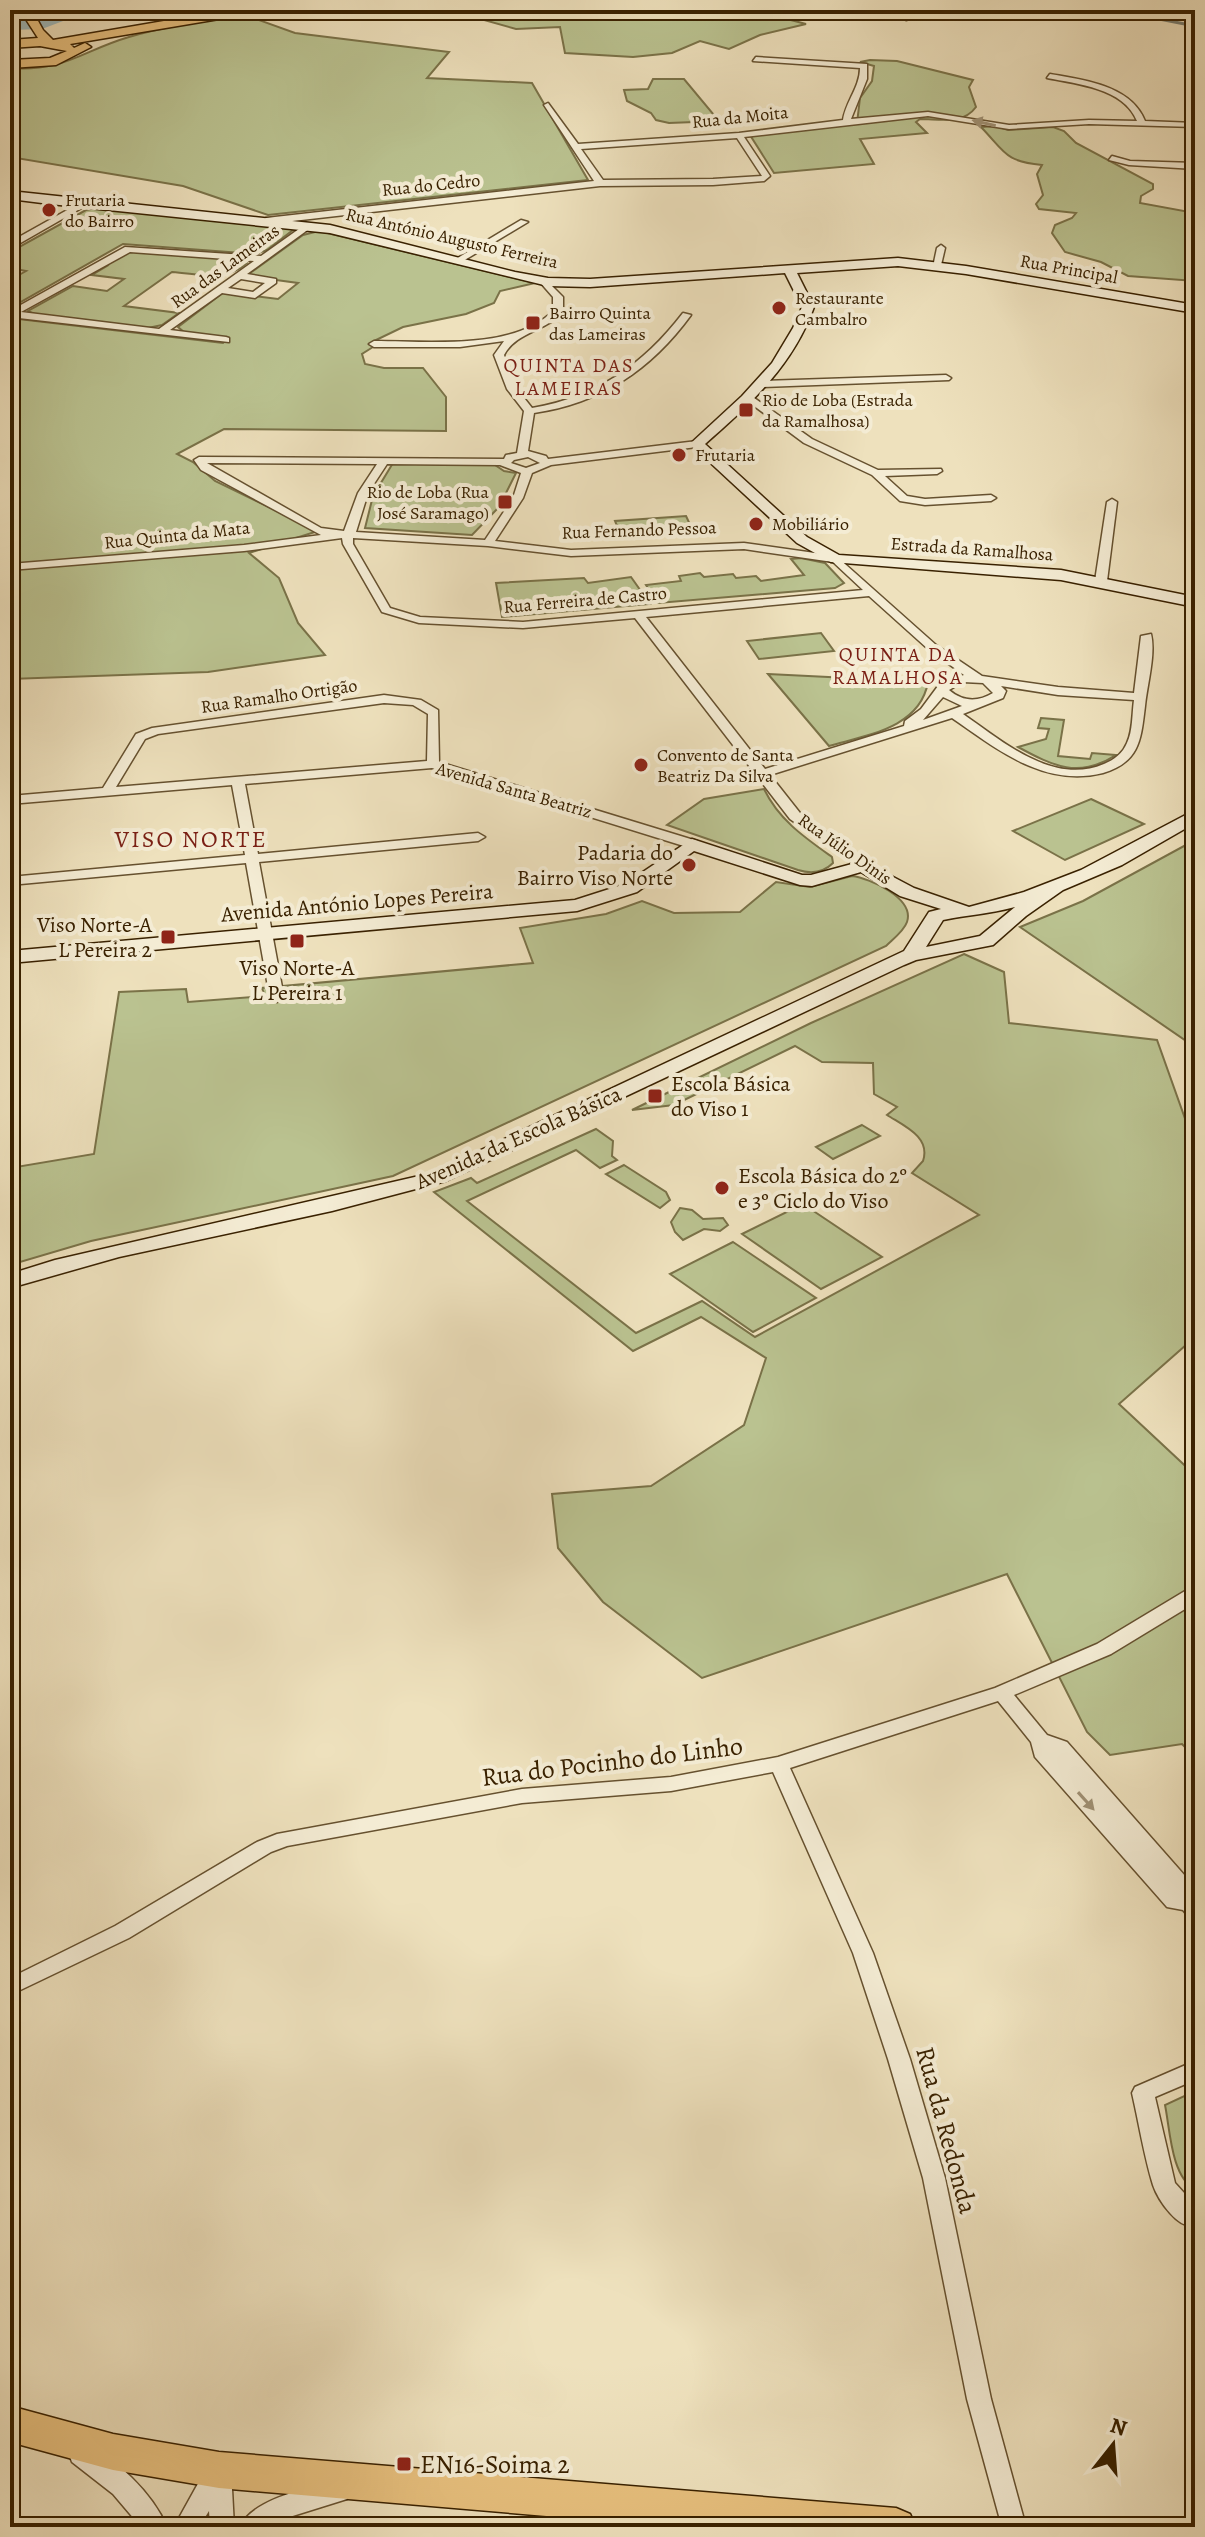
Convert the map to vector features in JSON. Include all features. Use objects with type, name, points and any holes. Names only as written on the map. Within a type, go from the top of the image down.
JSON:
[{"type":"main road","points":[[26,10],[36,29],[52,42],[69,47],[70,54]]},
{"type":"main road","points":[[10,44],[52,42],[145,29],[249,10]]},
{"type":"main road","points":[[10,64],[52,62],[145,29]]},
{"type":"main road","points":[[10,2424],[66,2444],[142,2460],[219,2470],[896,2527]]},
{"type":"street","points":[[193,20],[219,10]]},
{"type":"street","points":[[350,10],[408,15],[444,13]]},
{"type":"street","points":[[889,10],[909,18]]},
{"type":"street","points":[[1152,10],[1195,17]]},
{"type":"street","points":[[756,59],[864,66],[864,80],[849,103],[847,122]]},
{"type":"street","points":[[1050,76],[1093,86],[1120,98],[1135,108],[1142,124]]},
{"type":"street","points":[[548,105],[600,183]]},
{"type":"street","name":"Rua da Moita","points":[[576,147],[739,135],[928,114],[998,126],[1061,126],[1089,122],[1195,125]]},
{"type":"street","name":"Rua do Cedro","points":[[266,221],[600,183],[655,184],[764,178],[766,176],[754,155],[739,135]]},
{"type":"street","points":[[1112,158],[1129,163],[1195,166]]},
{"type":"street","name":"Rua António Augusto Ferreira","points":[[10,195],[81,206],[309,226],[368,236],[544,281],[590,283],[878,262],[936,265]]},
{"type":"street","points":[[10,246],[81,206]]},
{"type":"street","points":[[460,259],[524,222]]},
{"type":"street","name":"Rua das Lameiras","points":[[160,333],[309,226]]},
{"type":"street","points":[[936,265],[941,248]]},
{"type":"street","points":[[10,314],[128,249],[263,259]]},
{"type":"street","name":"Rua Principal","points":[[936,265],[1195,309]]},
{"type":"street","points":[[505,462],[513,470],[527,471],[539,469],[547,462],[697,444],[763,384],[801,330],[808,307],[789,269]]},
{"type":"street","points":[[220,290],[255,295],[273,281],[239,276]]},
{"type":"street","points":[[522,455],[529,411],[512,389],[499,355],[506,342],[546,323],[558,312],[558,297],[544,281]]},
{"type":"street","points":[[10,314],[226,340]]},
{"type":"street","points":[[529,411],[574,402],[621,382],[663,346],[686,315]]},
{"type":"street","points":[[374,344],[460,344],[519,335]]},
{"type":"street","points":[[460,344],[499,355]]},
{"type":"street","points":[[763,384],[946,378]]},
{"type":"street","points":[[750,398],[808,441],[876,473],[909,501],[991,498]]},
{"type":"street","name":"Estrada da Ramalhosa","points":[[697,444],[802,540],[836,559],[932,647],[982,679]]},
{"type":"street","points":[[385,460],[363,493],[352,530],[347,535],[318,531],[205,468],[199,460],[385,460],[505,462],[522,455],[538,456],[547,462]]},
{"type":"street","points":[[488,543],[516,503],[527,471]]},
{"type":"street","points":[[876,473],[937,471]]},
{"type":"street","points":[[1104,581],[1112,502]]},
{"type":"street","name":"Rua Fernando Pessoa","points":[[347,535],[488,543],[571,553],[718,545],[757,547],[836,559]]},
{"type":"street","name":"Rua Quinta da Mata","points":[[10,567],[228,550],[347,535]]},
{"type":"street","name":"Rua Ferreira de Castro","points":[[347,535],[348,544],[386,610],[399,616],[502,626],[873,592]]},
{"type":"street","points":[[757,547],[802,540]]},
{"type":"street","name":"Estrada da Ramalhosa","points":[[836,559],[1061,575],[1104,581],[1195,602]]},
{"type":"street","name":"Estrada da Ramalhosa","points":[[1104,581],[1195,613]]},
{"type":"street","name":"Rua Júlio Dinis","points":[[638,614],[795,816],[863,866],[907,892],[967,911]]},
{"type":"street","points":[[955,714],[1044,769],[1080,776],[1118,763],[1129,755],[1135,740],[1147,636]]},
{"type":"street","points":[[932,647],[944,688],[954,700],[990,700],[1058,691]]},
{"type":"street","points":[[764,773],[955,714],[999,695],[998,687],[982,679]]},
{"type":"street","points":[[887,736],[915,720],[954,680],[982,679],[1058,691],[1141,697]]},
{"type":"street","name":"Rua Ramalho Ortigão","points":[[107,792],[140,737],[156,731],[384,699],[427,705],[434,713],[433,764]]},
{"type":"street","name":"Avenida Santa Beatriz","points":[[10,800],[433,764],[800,880],[812,881],[863,866]]},
{"type":"street","points":[[238,781],[277,998]]},
{"type":"street","name":"Avenida da Escola Básica","points":[[931,923],[943,913],[1017,901],[1059,885],[1165,835],[1195,815]]},
{"type":"street","points":[[10,881],[478,837]]},
{"type":"street","name":"Avenida António Lopes Pereira","points":[[10,957],[577,905],[631,888],[692,844]]},
{"type":"street","name":"Avenida da Escola Básica","points":[[10,1281],[70,1261],[375,1196],[439,1177],[911,955],[986,941],[1059,885]]},
{"type":"street","name":"Rua Júlio Dinis","points":[[907,892],[931,923]]},
{"type":"street","points":[[967,911],[994,922],[996,932]]},
{"type":"street","points":[[931,923],[938,937],[967,944]]},
{"type":"street","points":[[911,955],[931,923]]},
{"type":"street","name":"Rua do Pocinho do Linho","points":[[10,1987],[122,1932],[264,1847],[304,1833],[522,1796],[671,1784],[779,1764],[1002,1693],[1104,1649],[1184,1602],[1195,1591]]},
{"type":"street","points":[[1002,1693],[1040,1740],[1042,1752],[1174,1901],[1192,1906]]},
{"type":"street","name":"Rua da Redonda","points":[[779,1764],[863,1953],[899,2059],[934,2178],[979,2399],[1014,2527]]},
{"type":"street","points":[[1195,2070],[1143,2093],[1165,2187],[1189,2218],[1195,2215]]},
{"type":"street","points":[[66,2444],[109,2473],[139,2503],[155,2527]]},
{"type":"street","points":[[186,2527],[219,2470]]},
{"type":"street","points":[[219,2470],[222,2527]]},
{"type":"street","points":[[252,2527],[287,2506],[375,2482]]},
{"type":"green space","points":[[403,10],[753,10],[806,24],[760,35],[729,49],[700,41],[672,53],[633,57],[565,53],[560,27],[516,29],[452,11],[418,14]]},
{"type":"green space","points":[[245,15],[295,33],[449,52],[427,78],[532,83],[588,180],[268,215],[183,186],[10,157],[10,68],[59,64],[143,33]]},
{"type":"green space","points":[[897,61],[973,80],[969,87],[976,107],[958,119],[920,119],[916,122],[927,133],[860,139],[874,164],[774,173],[750,135],[857,123],[860,98],[872,81],[874,66],[860,62]]},
{"type":"green space","points":[[653,79],[684,79],[719,121],[669,123],[656,120],[651,113],[627,101],[624,90],[648,89]]},
{"type":"green space","points":[[996,126],[1008,130],[1053,127],[1064,131],[1076,143],[1153,184],[1153,189],[1141,196],[1140,203],[1195,213],[1195,281],[1128,276],[1101,262],[1065,252],[1052,233],[1055,225],[1076,213],[1039,209],[1036,204],[1043,195],[1037,174],[1042,165],[1013,158],[981,127]]},
{"type":"green space","points":[[96,208],[291,227],[293,230],[267,250],[255,254],[123,244],[10,308],[10,280],[26,271],[10,268],[10,252],[86,210]]},
{"type":"green space","points":[[319,231],[535,283],[500,291],[494,303],[466,314],[403,327],[374,341],[373,347],[362,354],[365,364],[384,368],[423,368],[446,397],[446,431],[224,429],[177,454],[193,462],[215,481],[318,531],[249,553],[279,578],[298,623],[325,655],[208,672],[10,679],[10,318],[223,343],[228,339],[184,332],[178,327],[224,292],[278,299],[298,283],[246,276],[303,235]]},
{"type":"green space","points":[[130,251],[242,259],[247,263],[221,275],[172,272],[124,306],[179,313],[162,325],[148,328],[36,315],[28,311],[73,286],[107,291],[124,279],[92,275],[107,266],[103,265]]},
{"type":"green space","points":[[393,463],[495,465],[504,471],[516,473],[499,507],[472,535],[365,528],[373,496]]},
{"type":"green space","points":[[686,516],[694,533],[622,538],[615,521]]},
{"type":"green space","points":[[791,559],[825,563],[844,583],[835,588],[658,603],[646,585],[681,581],[679,576],[700,573],[704,577],[733,574],[736,578],[756,576],[761,581],[804,575]]},
{"type":"green space","points":[[631,577],[650,604],[502,617],[496,583],[584,578],[588,583]]},
{"type":"green space","points":[[821,633],[834,651],[759,659],[747,641]]},
{"type":"green space","points":[[768,674],[928,682],[923,698],[903,720],[875,733],[829,746]]},
{"type":"green space","points":[[1041,718],[1064,720],[1058,756],[1090,759],[1092,753],[1116,755],[1090,767],[1078,768],[1043,760],[1018,747],[1046,739],[1049,729],[1038,728]]},
{"type":"green space","points":[[764,789],[785,819],[832,857],[833,863],[821,871],[803,871],[667,825],[704,799]]},
{"type":"green space","points":[[1091,799],[1144,824],[1065,860],[1013,831]]},
{"type":"green space","points":[[1195,840],[1195,1047],[1020,927],[1083,901]]},
{"type":"green space","points":[[852,876],[889,891],[898,897],[908,913],[901,932],[886,946],[393,1176],[91,1241],[10,1265],[10,1168],[94,1154],[119,992],[186,989],[188,1002],[265,996],[262,988],[533,963],[520,928],[606,914],[642,901],[674,913],[740,912],[776,882],[810,887]]},
{"type":"green space","points":[[964,954],[1004,972],[1009,1023],[1157,1040],[1187,1124],[1195,1120],[1195,1337],[1119,1404],[1195,1475],[1195,1757],[1182,1744],[1110,1755],[1087,1732],[1007,1574],[702,1678],[603,1602],[558,1548],[552,1494],[651,1486],[744,1425],[766,1358],[701,1317],[633,1351],[434,1192],[471,1178],[477,1183],[596,1129],[613,1141],[612,1156],[617,1160],[600,1168],[576,1150],[467,1201],[636,1333],[702,1301],[755,1337],[979,1215],[912,1173],[923,1161],[923,1145],[908,1128],[887,1115],[897,1107],[874,1094],[873,1063],[822,1062],[795,1046],[674,1105],[632,1110],[811,1023]]},
{"type":"green space","points":[[862,1125],[880,1136],[833,1159],[816,1147]]},
{"type":"green space","points":[[624,1165],[666,1192],[670,1200],[660,1208],[606,1174]]},
{"type":"green space","points":[[803,1204],[882,1257],[821,1289],[742,1234]]},
{"type":"green space","points":[[680,1208],[692,1210],[703,1219],[723,1218],[728,1225],[720,1231],[704,1229],[683,1240],[671,1222]]},
{"type":"green space","points":[[733,1242],[816,1298],[753,1332],[670,1274]]},
{"type":"green space","points":[[1195,2091],[1195,2189],[1187,2183],[1176,2163],[1165,2105]]},
{"type":"waterway","points":[[10,25],[42,24],[84,10]]},
{"type":"waterway","points":[[1113,10],[1195,26]]},
{"type":"place","name":"Frutaria do Bairro","points":[[49,210]]},
{"type":"place","name":"Restaurante Cambalro","points":[[779,308]]},
{"type":"place","name":"Bairro Quinta das Lameiras","points":[[533,323]]},
{"type":"place","name":"Rio de Loba (Estrada da Ramalhosa)","points":[[746,410]]},
{"type":"place","name":"Frutaria","points":[[679,455]]},
{"type":"place","name":"Rio de Loba (Rua José Saramago)","points":[[505,502]]},
{"type":"place","name":"Mobiliário","points":[[756,524]]},
{"type":"place","name":"Convento de Santa Beatriz Da Silva","points":[[641,765]]},
{"type":"place","name":"Padaria do Bairro Viso Norte","points":[[689,865]]},
{"type":"place","name":"Viso Norte-A L Pereira 2","points":[[168,937]]},
{"type":"place","name":"Viso Norte-A L Pereira 1","points":[[297,941]]},
{"type":"place","name":"Escola Básica do Viso 1","points":[[655,1096]]},
{"type":"place","name":"Escola Básica do 2º e 3º Ciclo do Viso","points":[[722,1188]]},
{"type":"place","name":"EN16-Soima 2","points":[[404,2464]]},
{"type":"district","name":"QUINTA DAS LAMEIRAS","points":[[569,376]]},
{"type":"district","name":"QUINTA DA RAMALHOSA","points":[[898,666]]},
{"type":"district","name":"VISO NORTE","points":[[191,839]]}]
